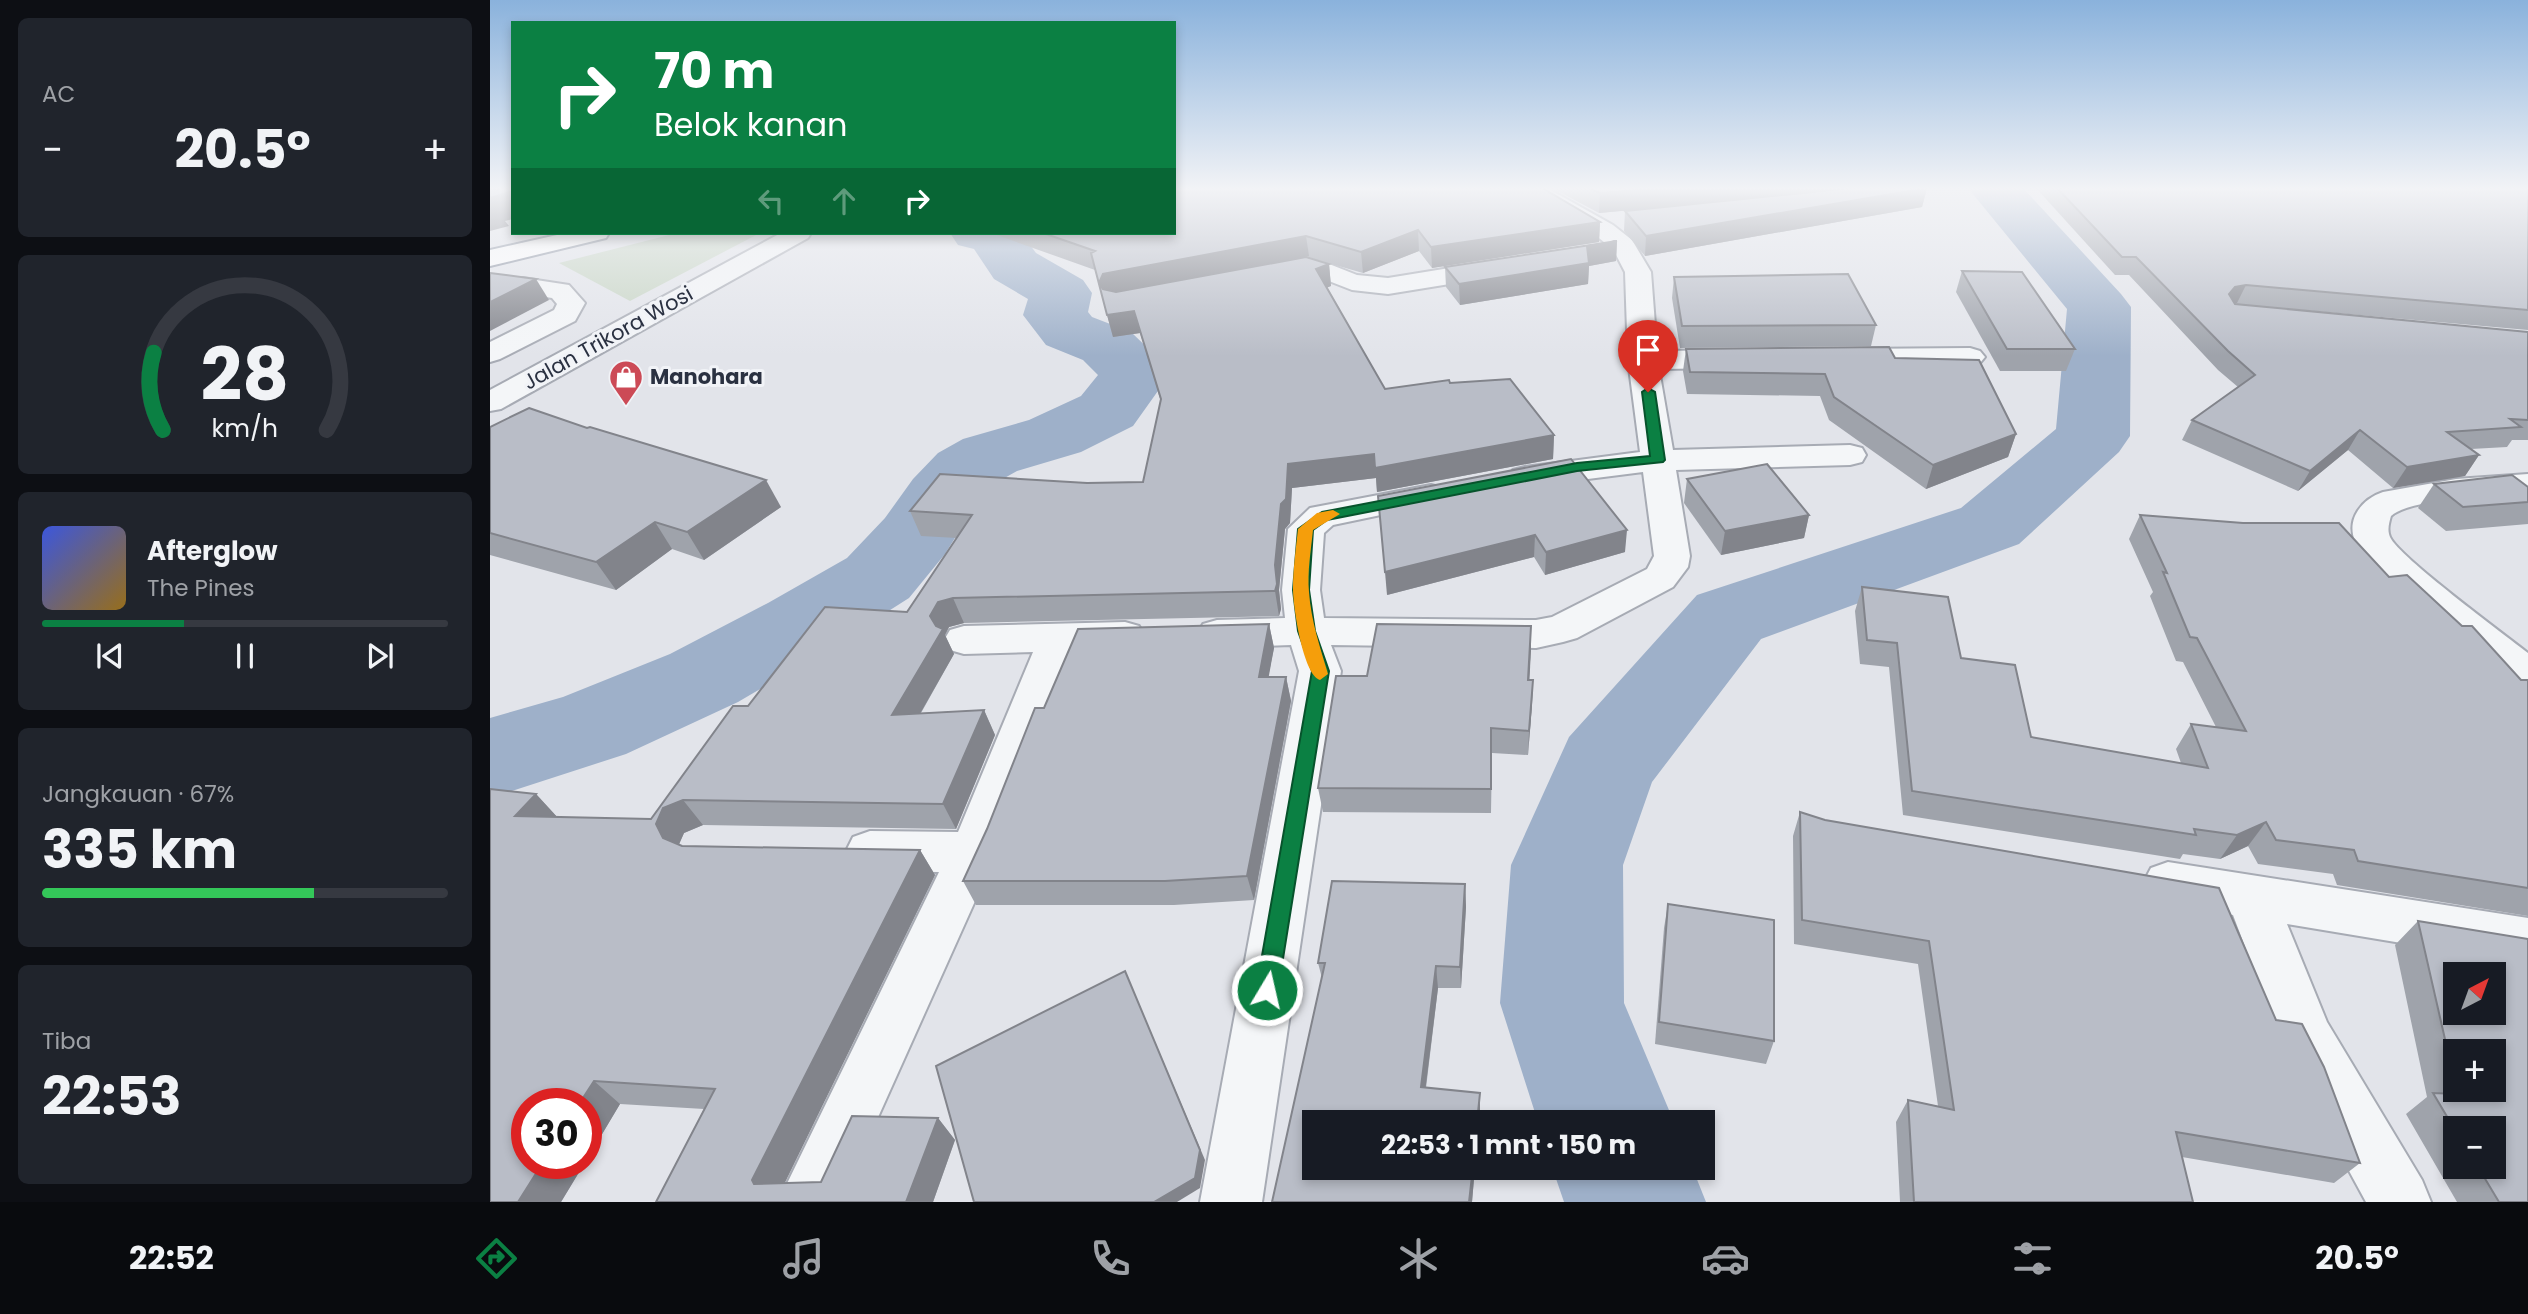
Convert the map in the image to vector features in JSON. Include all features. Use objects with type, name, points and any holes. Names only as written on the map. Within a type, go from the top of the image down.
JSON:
[{"type":"highway","points":[[490,258],[536,244]]},
{"type":"street","name":"Jalan Trikora Wosi","points":[[490,402],[779,244]]},
{"type":"street","points":[[964,640],[1306,631],[1536,635],[1563,628],[1660,578],[1669,567],[1672,556],[1643,360],[1638,272],[1612,250],[1611,244]]},
{"type":"street","points":[[1255,277],[1309,267],[1319,268],[1352,282],[1388,286],[1520,265]]},
{"type":"street","points":[[490,353],[565,315],[571,303],[560,291],[523,286]]},
{"type":"street","points":[[1820,359],[1970,357]]},
{"type":"street","points":[[1643,360],[1765,359]]},
{"type":"street","points":[[1231,1202],[1320,671],[1306,631],[1301,590],[1306,529],[1322,516],[1577,467],[1658,460],[1850,455]]},
{"type":"street","points":[[2528,484],[2456,489],[2395,499],[2384,503],[2374,512],[2370,527],[2373,542],[2388,559],[2528,675]]},
{"type":"street","points":[[809,1202],[972,852],[1059,638]]},
{"type":"street","points":[[824,850],[972,852]]},
{"type":"street","points":[[2129,876],[2528,941]]},
{"type":"street","points":[[2251,897],[2306,1038],[2400,1202]]},
{"type":"green space","points":[[633,244],[739,244],[630,301],[559,263]]},
{"type":"building","points":[[1075,244],[1263,244],[1103,274],[1099,283],[1103,289],[1116,292],[1306,257],[1329,264],[1316,269],[1385,389],[1449,380],[1450,383],[1510,379],[1554,435],[1375,468],[1374,454],[1288,464],[1286,499],[1281,504],[1275,591],[953,598],[938,602],[930,616],[936,626],[943,629],[892,715],[984,710],[943,804],[683,800],[663,808],[656,824],[663,838],[682,846],[920,850],[752,1180],[754,1184],[821,1182],[852,1116],[938,1118],[906,1202],[656,1202],[715,1089],[594,1081],[589,1088],[511,1088],[511,1179],[533,1179],[518,1202],[490,1202],[490,789],[536,794],[515,816],[651,819],[733,706],[748,706],[825,607],[907,612],[972,515],[910,511],[940,474],[1087,483],[1143,482],[1161,399],[1134,311],[1107,315],[1091,253],[1095,251]]},
{"type":"building","points":[[1334,244],[1381,244],[1361,252]]},
{"type":"building","points":[[1429,244],[1451,244],[1431,247]]},
{"type":"building","points":[[1598,244],[1587,246],[1589,263],[1459,284],[1445,267]]},
{"type":"building","points":[[2110,244],[2528,244],[2528,310],[2246,285],[2235,287],[2229,294],[2235,304],[2528,332],[2528,420],[2510,419],[2521,427],[2447,432],[2479,455],[2407,467],[2360,430],[2310,471],[2192,420],[2255,375],[2136,257],[2122,257]]},
{"type":"building","points":[[1962,271],[2022,272],[2075,349],[2007,349]]},
{"type":"building","points":[[490,273],[536,279],[490,302]]},
{"type":"building","points":[[1848,274],[1876,325],[1682,326],[1674,277]]},
{"type":"building","points":[[1889,347],[1895,358],[1979,360],[2016,434],[1933,465],[1834,397],[1825,374],[1690,372],[1686,349]]},
{"type":"building","points":[[529,408],[587,428],[766,480],[687,532],[655,522],[596,562],[490,533],[490,427]]},
{"type":"building","points":[[1571,459],[1627,530],[1546,552],[1535,535],[1385,572],[1378,496]]},
{"type":"building","points":[[1767,464],[1809,515],[1725,531],[1687,479]]},
{"type":"building","points":[[2512,475],[2528,487],[2528,502],[2463,507],[2434,484]]},
{"type":"building","points":[[2140,515],[2243,523],[2339,523],[2389,577],[2407,575],[2462,626],[2472,626],[2521,680],[2528,680],[2528,888],[2358,861],[2354,850],[2276,840],[2266,822],[2237,835],[2194,829],[2196,835],[1912,791],[1897,643],[1867,640],[1862,587],[1948,597],[1961,658],[2015,665],[2031,737],[2208,768],[2191,724],[2246,731],[2197,638],[2190,637],[2163,572],[2167,573]]},
{"type":"building","points":[[1269,624],[1259,677],[1286,677],[1247,876],[1165,881],[963,881],[987,829],[1035,708],[1044,708],[1078,629]]},
{"type":"building","points":[[1377,624],[1531,626],[1528,680],[1533,680],[1529,731],[1491,728],[1491,789],[1318,788],[1336,676],[1367,676]]},
{"type":"building","points":[[1800,812],[1825,820],[2219,888],[2276,1020],[2302,1024],[2324,1067],[2360,1163],[2176,1132],[2193,1202],[1914,1202],[1908,1100],[1954,1110],[1929,941],[1802,920]]},
{"type":"building","points":[[1332,881],[1465,884],[1460,967],[1436,966],[1421,1087],[1480,1093],[1478,1110],[1302,1110],[1302,1180],[1472,1180],[1469,1202],[1272,1202],[1325,963],[1318,963]]},
{"type":"building","points":[[1668,904],[1774,920],[1774,1041],[1659,1022]]},
{"type":"building","points":[[2418,921],[2528,939],[2528,1202],[2499,1202],[2485,1179],[2506,1179],[2506,1116],[2447,1116],[2433,1093],[2443,1093],[2443,1102],[2506,1102],[2506,1039],[2445,1039]]},
{"type":"building","points":[[1125,971],[1200,1150],[1195,1178],[1154,1202],[974,1202],[936,1066]]},
{"type":"waterway","points":[[490,758],[591,727],[704,678],[800,625],[878,578],[915,536],[941,496],[965,469],[990,455],[1055,436],[1107,411],[1135,374],[1107,346],[1069,331],[1055,315],[1061,293],[1015,266],[1000,244]]},
{"type":"waterway","points":[[1602,1110],[1562,1003],[1567,865],[1606,766],[1729,617],[1990,526],[2093,436],[2099,307],[2043,244]]},
{"type":"waterway","points":[[1627,1180],[1635,1202]]},
{"type":"slow traffic","points":[[1320,674],[1306,631],[1301,590],[1304,549],[1306,529],[1322,516],[1333,514]]},
{"type":"place","name":"Manohara","points":[[626,407]]},
{"type":"route","points":[[1267,990],[1320,671],[1306,631],[1301,590],[1306,529],[1322,516],[1577,467],[1658,460],[1648,392]]}]
